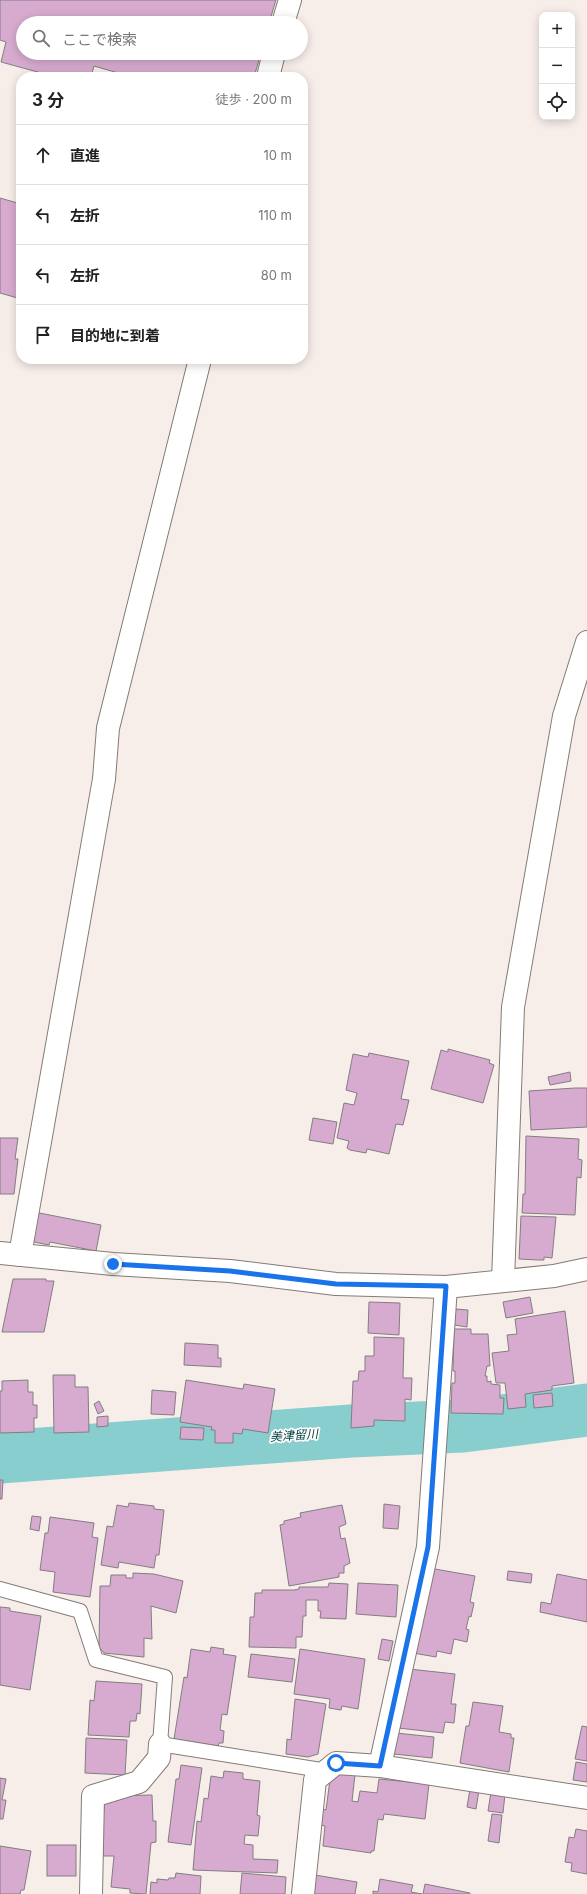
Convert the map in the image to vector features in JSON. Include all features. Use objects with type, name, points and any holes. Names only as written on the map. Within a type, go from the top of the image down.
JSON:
[{"type":"street","points":[[285,16],[290,0]]},
{"type":"street","points":[[269,72],[272,60]]},
{"type":"street","points":[[199,364],[108,728],[103,787],[10,1254],[113,1264],[230,1271],[336,1284],[446,1286],[554,1276],[587,1269]]},
{"type":"street","points":[[503,1281],[513,1007],[564,716],[587,642]]},
{"type":"street","points":[[380,1766],[428,1547],[446,1286]]},
{"type":"street","points":[[91,1894],[93,1796],[139,1782],[159,1758],[160,1744]]},
{"type":"street","points":[[304,1894],[314,1780],[336,1763],[380,1766],[587,1798]]},
{"type":"lane","points":[[0,1589],[80,1611],[96,1660],[165,1677],[160,1744],[327,1771]]},
{"type":"building","points":[[0,0],[276,0],[271,16],[16,16],[16,60],[259,60],[255,72],[115,72],[94,66],[92,72],[38,72],[1,62],[6,42],[0,40]]},
{"type":"building","points":[[0,198],[16,203],[16,298],[0,293]]},
{"type":"building","points":[[448,1049],[490,1060],[489,1063],[494,1065],[483,1103],[431,1089],[441,1050],[448,1052]]},
{"type":"building","points":[[369,1053],[409,1061],[401,1099],[409,1100],[403,1125],[396,1124],[389,1154],[367,1149],[366,1153],[350,1150],[347,1148],[349,1141],[337,1138],[344,1103],[354,1105],[357,1093],[346,1090],[353,1054],[368,1057]]},
{"type":"building","points":[[570,1072],[571,1081],[550,1085],[548,1077]]},
{"type":"building","points":[[587,1088],[587,1127],[531,1130],[529,1091]]},
{"type":"building","points":[[313,1118],[337,1122],[333,1144],[309,1140]]},
{"type":"building","points":[[526,1136],[579,1139],[578,1159],[582,1160],[581,1178],[577,1177],[575,1215],[522,1213],[523,1194],[525,1194]]},
{"type":"building","points":[[0,1138],[18,1138],[15,1159],[18,1159],[14,1194],[0,1194]]},
{"type":"building","points":[[29,1211],[101,1225],[96,1251],[50,1242],[49,1245],[24,1240]]},
{"type":"building","points":[[521,1216],[556,1217],[552,1258],[544,1257],[544,1260],[519,1259]]},
{"type":"building","points":[[13,1279],[46,1279],[46,1281],[54,1281],[44,1332],[2,1332]]},
{"type":"building","points":[[530,1297],[533,1313],[506,1318],[503,1302]]},
{"type":"building","points":[[369,1302],[400,1303],[399,1335],[368,1333]]},
{"type":"building","points":[[456,1309],[468,1310],[467,1327],[454,1325]]},
{"type":"building","points":[[565,1311],[574,1383],[552,1386],[552,1390],[525,1394],[526,1407],[508,1409],[505,1383],[496,1383],[492,1353],[509,1351],[507,1335],[517,1334],[515,1319]]},
{"type":"building","points":[[454,1329],[471,1329],[471,1334],[488,1334],[490,1366],[487,1366],[485,1376],[487,1376],[487,1382],[491,1381],[491,1384],[500,1385],[500,1398],[504,1398],[503,1414],[451,1413],[452,1383],[455,1383],[455,1371],[453,1371]]},
{"type":"building","points":[[374,1337],[404,1338],[403,1378],[412,1378],[411,1400],[405,1399],[405,1421],[374,1420],[374,1426],[351,1428],[353,1381],[358,1381],[359,1371],[365,1371],[365,1356],[374,1356]]},
{"type":"building","points":[[185,1343],[218,1345],[218,1358],[221,1358],[221,1367],[184,1365]]},
{"type":"building","points":[[53,1375],[75,1375],[75,1387],[88,1387],[89,1432],[54,1433]]},
{"type":"building","points":[[28,1380],[28,1392],[33,1392],[33,1405],[37,1405],[37,1418],[34,1418],[34,1432],[0,1433],[0,1391],[2,1391],[2,1381]]},
{"type":"building","points":[[186,1380],[243,1389],[244,1384],[275,1389],[268,1433],[243,1429],[242,1434],[233,1433],[233,1443],[215,1443],[215,1430],[211,1430],[212,1427],[180,1422]]},
{"type":"building","points":[[152,1390],[176,1392],[174,1415],[151,1414]]},
{"type":"building","points":[[552,1393],[553,1406],[534,1408],[533,1395]]},
{"type":"building","points":[[99,1401],[104,1411],[98,1414],[94,1404]]},
{"type":"building","points":[[108,1416],[108,1426],[97,1427],[97,1417]]},
{"type":"building","points":[[181,1427],[204,1428],[203,1440],[180,1439]]},
{"type":"building","points":[[0,1480],[3,1480],[2,1499],[0,1499]]},
{"type":"building","points":[[129,1503],[154,1506],[154,1509],[164,1510],[159,1555],[156,1555],[154,1568],[119,1562],[118,1568],[101,1565],[107,1526],[113,1527],[117,1505],[128,1507]]},
{"type":"building","points":[[384,1504],[400,1506],[398,1529],[383,1528]]},
{"type":"building","points":[[342,1505],[346,1524],[339,1527],[341,1539],[345,1538],[350,1563],[344,1566],[344,1573],[339,1573],[339,1577],[289,1586],[280,1525],[284,1524],[284,1521],[301,1517],[300,1513]]},
{"type":"building","points":[[32,1516],[41,1517],[39,1531],[30,1529]]},
{"type":"building","points":[[50,1517],[94,1523],[92,1537],[98,1538],[90,1597],[53,1592],[55,1572],[40,1570],[45,1533],[48,1533]]},
{"type":"building","points":[[429,1568],[475,1576],[470,1602],[474,1603],[471,1617],[469,1616],[466,1629],[469,1630],[467,1642],[454,1639],[451,1654],[437,1651],[436,1657],[413,1653]]},
{"type":"building","points":[[508,1571],[532,1574],[531,1583],[507,1580]]},
{"type":"building","points":[[133,1573],[154,1574],[183,1581],[176,1613],[151,1606],[152,1639],[144,1638],[144,1657],[104,1653],[99,1647],[100,1586],[110,1586],[111,1575],[126,1575],[126,1578],[133,1578]]},
{"type":"building","points":[[557,1574],[587,1580],[587,1622],[540,1612],[541,1602],[551,1604]]},
{"type":"building","points":[[329,1583],[348,1584],[346,1619],[320,1618],[321,1611],[318,1611],[318,1600],[306,1600],[306,1616],[303,1616],[302,1637],[296,1637],[296,1648],[249,1647],[250,1617],[254,1617],[255,1593],[262,1593],[262,1590],[294,1590],[299,1589],[299,1587],[328,1587]]},
{"type":"building","points":[[358,1583],[398,1585],[396,1617],[356,1614]]},
{"type":"building","points":[[0,1607],[10,1608],[10,1611],[41,1616],[30,1690],[0,1685]]},
{"type":"building","points":[[382,1639],[393,1641],[389,1661],[378,1659]]},
{"type":"building","points":[[211,1647],[224,1649],[223,1654],[236,1656],[227,1715],[222,1714],[220,1730],[224,1731],[223,1743],[219,1743],[218,1746],[174,1739],[184,1677],[187,1678],[191,1649],[210,1652]]},
{"type":"building","points":[[300,1649],[365,1659],[358,1709],[342,1706],[341,1710],[329,1708],[330,1699],[294,1694]]},
{"type":"building","points":[[251,1654],[295,1659],[292,1682],[248,1677]]},
{"type":"building","points":[[409,1669],[455,1674],[451,1704],[456,1704],[454,1723],[445,1722],[443,1733],[398,1728]]},
{"type":"building","points":[[96,1681],[142,1684],[140,1714],[137,1713],[136,1721],[130,1721],[129,1737],[88,1735],[90,1700],[94,1701]]},
{"type":"building","points":[[295,1699],[326,1704],[318,1754],[308,1757],[286,1754],[287,1739],[291,1740]]},
{"type":"building","points":[[473,1702],[503,1706],[499,1732],[511,1734],[511,1738],[514,1738],[509,1772],[460,1763],[466,1726],[469,1726]]},
{"type":"building","points":[[582,1726],[587,1727],[587,1761],[575,1759]]},
{"type":"building","points":[[396,1733],[434,1737],[432,1758],[394,1754]]},
{"type":"building","points":[[86,1738],[127,1740],[125,1775],[85,1773]]},
{"type":"building","points":[[576,1762],[587,1764],[587,1782],[573,1780]]},
{"type":"building","points":[[181,1765],[202,1768],[191,1845],[168,1842],[176,1779],[179,1779]]},
{"type":"building","points":[[224,1771],[243,1773],[243,1779],[260,1781],[257,1815],[260,1816],[258,1836],[245,1835],[244,1844],[253,1845],[253,1859],[278,1860],[277,1873],[193,1870],[197,1821],[201,1822],[204,1798],[208,1799],[211,1776],[223,1778]]},
{"type":"building","points":[[331,1772],[355,1775],[352,1801],[358,1802],[360,1791],[377,1793],[379,1779],[429,1784],[425,1819],[384,1814],[383,1820],[378,1819],[374,1851],[371,1851],[371,1853],[323,1846],[325,1826],[321,1825],[322,1809],[326,1810]]},
{"type":"building","points":[[0,1778],[6,1779],[2,1800],[6,1800],[3,1819],[0,1819]]},
{"type":"building","points":[[470,1789],[479,1790],[476,1809],[467,1807]]},
{"type":"building","points":[[491,1792],[505,1794],[503,1813],[488,1811]]},
{"type":"building","points":[[152,1795],[153,1821],[156,1821],[156,1842],[151,1843],[146,1894],[130,1893],[130,1889],[111,1887],[114,1856],[103,1856],[103,1846],[99,1846],[97,1810],[104,1810],[104,1796]]},
{"type":"building","points":[[492,1814],[502,1815],[499,1843],[488,1841]]},
{"type":"building","points":[[576,1829],[587,1831],[587,1874],[571,1871],[572,1863],[565,1862],[569,1837],[574,1838]]},
{"type":"building","points":[[47,1845],[76,1845],[76,1876],[47,1876]]},
{"type":"building","points":[[0,1846],[31,1851],[24,1890],[21,1890],[20,1894],[0,1894]]},
{"type":"building","points":[[176,1873],[201,1876],[200,1894],[150,1894],[151,1882],[157,1883],[157,1879],[168,1880],[169,1878],[175,1878]]},
{"type":"building","points":[[242,1873],[286,1877],[285,1894],[240,1894]]},
{"type":"building","points":[[315,1875],[357,1882],[355,1894],[312,1894]]},
{"type":"building","points":[[380,1879],[413,1885],[411,1892],[422,1894],[373,1894],[373,1891],[378,1892]]},
{"type":"building","points":[[425,1884],[470,1893],[470,1894],[423,1894]]},
{"type":"waterway","name":"美津留川","points":[[0,1457],[351,1431],[463,1426],[587,1410]]},
{"type":"route","points":[[113,1264],[230,1271],[336,1284],[446,1286],[428,1547],[380,1766],[336,1763]]}]
